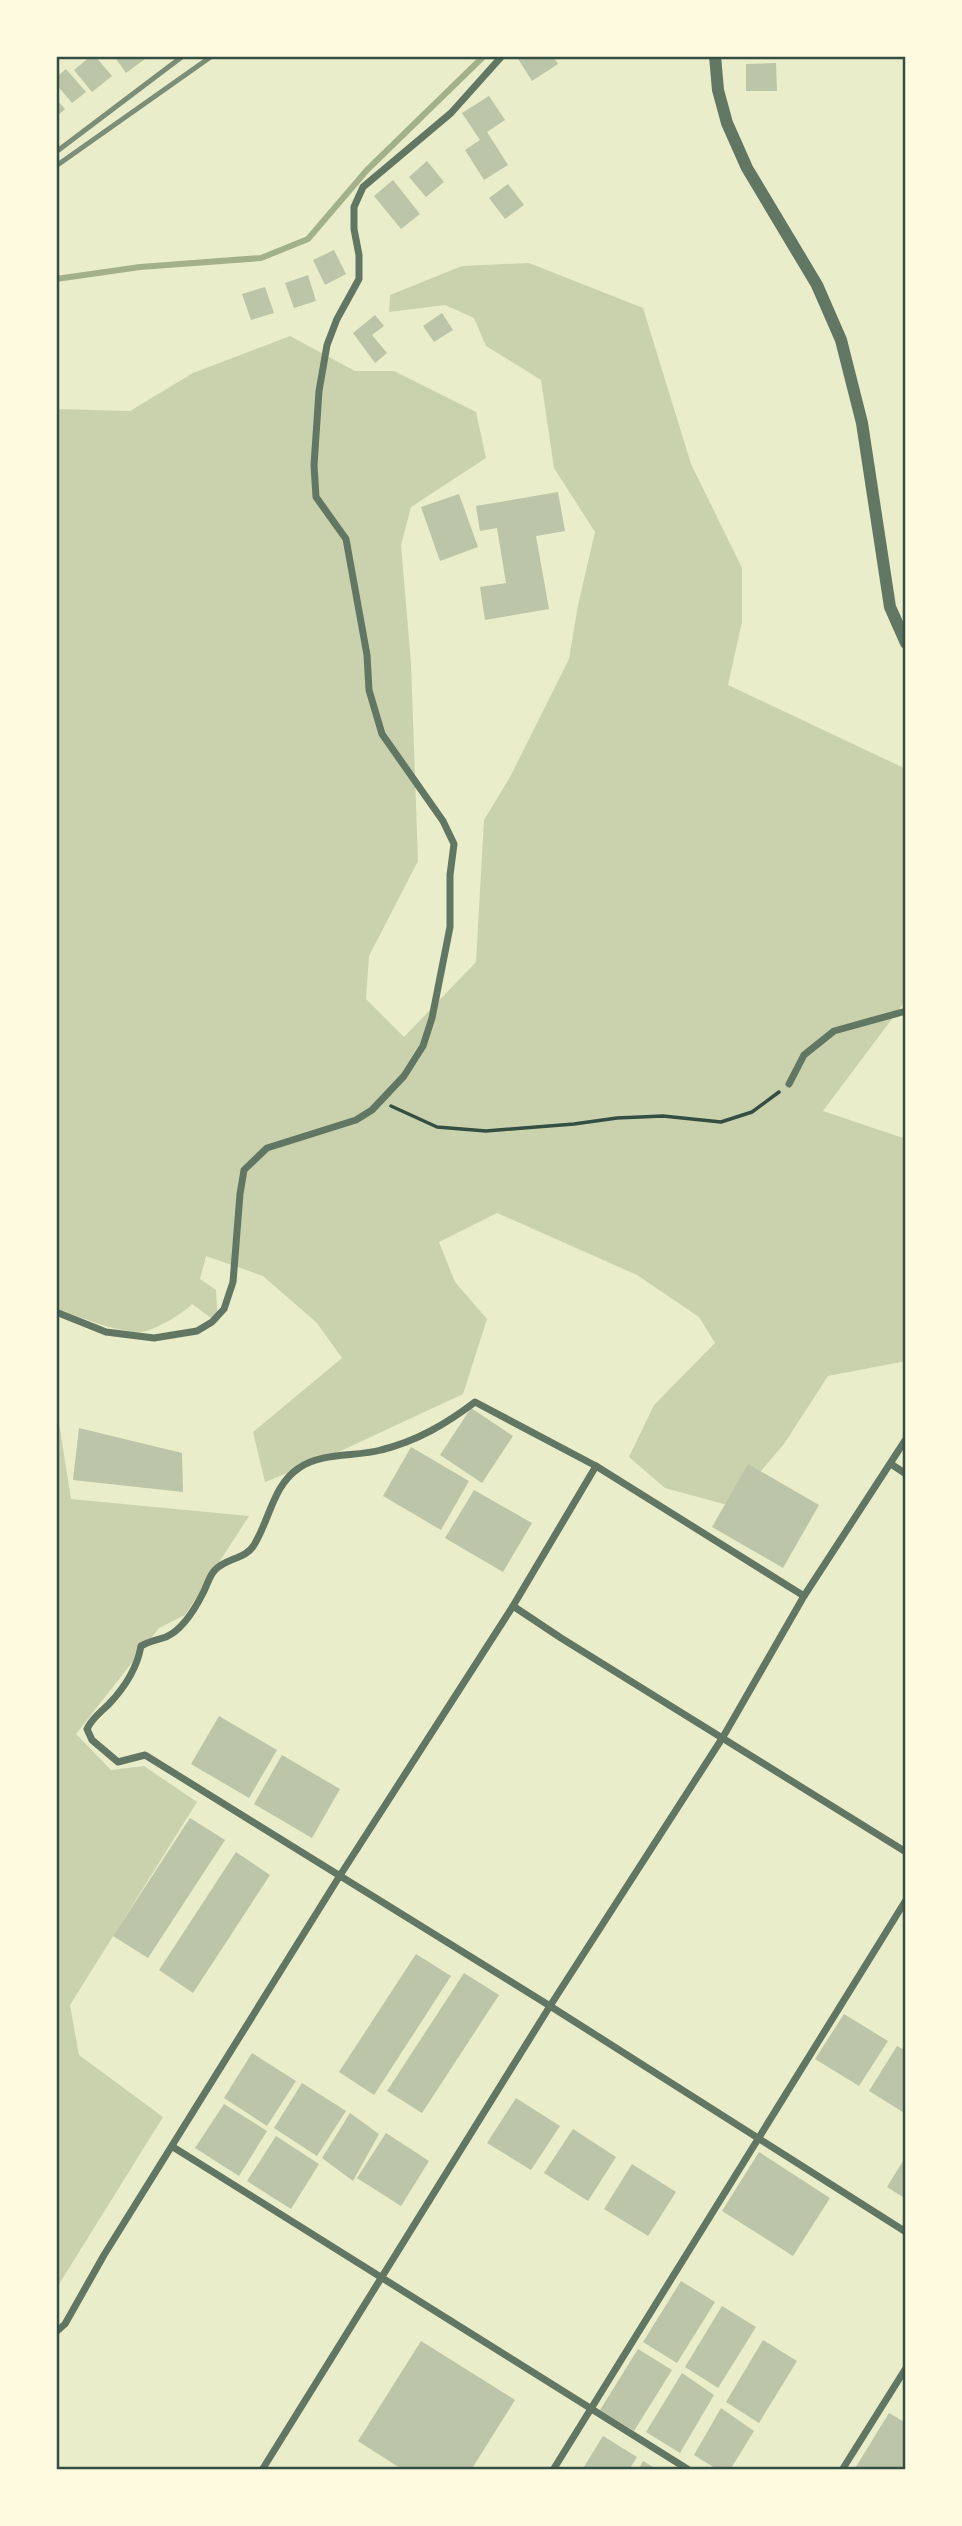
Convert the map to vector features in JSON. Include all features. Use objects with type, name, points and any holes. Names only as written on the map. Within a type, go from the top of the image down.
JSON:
[{"type":"street","points":[[56,1312],[106,1332],[154,1338],[197,1331],[212,1322],[224,1309],[233,1282],[244,1170],[267,1147],[356,1120],[372,1110],[412,1065],[423,1046],[432,1018],[450,927],[450,876],[454,844],[443,821],[382,733],[369,690],[367,654],[346,539],[316,497],[314,465],[319,391],[327,345],[337,319],[359,279],[354,207],[363,187],[451,113],[502,56]]},
{"type":"street","points":[[715,56],[718,90],[726,123],[747,168],[817,285],[841,340],[862,423],[890,607],[906,643]]},
{"type":"street","points":[[789,1084],[804,1055],[834,1031],[906,1011]]},
{"type":"street","points":[[804,1597],[596,1466],[475,1402],[425,1435],[384,1450],[317,1460],[300,1466],[287,1477],[278,1490],[268,1519],[253,1548],[222,1564],[213,1572],[203,1594],[183,1625],[167,1636],[153,1639],[141,1646],[138,1664],[133,1673],[110,1703],[91,1720],[87,1729],[92,1740],[118,1762],[145,1755],[759,2137],[906,2232]]},
{"type":"street","points":[[262,2470],[550,2006],[723,1737],[804,1597],[906,1439]]},
{"type":"street","points":[[891,1464],[906,1474]]},
{"type":"street","points":[[56,2332],[65,2324],[104,2255],[339,1877],[513,1606],[596,1466]]},
{"type":"street","points":[[513,1606],[906,1852]]},
{"type":"street","points":[[553,2470],[906,1900]]},
{"type":"street","points":[[173,2147],[689,2470]]},
{"type":"street","points":[[842,2470],[906,2368]]},
{"type":"path","points":[[382,1100],[412,1117],[437,1126],[486,1131],[663,1116],[721,1122],[752,1112],[789,1084]]},
{"type":"green space","points":[[529,263],[643,308],[691,464],[742,568],[742,622],[728,685],[906,769],[906,1000],[823,1111],[906,1139],[906,1361],[828,1376],[784,1444],[731,1506],[665,1488],[629,1457],[654,1405],[715,1343],[699,1317],[637,1275],[497,1213],[439,1242],[455,1282],[487,1319],[463,1394],[332,1455],[265,1482],[253,1432],[342,1358],[317,1323],[263,1276],[206,1256],[200,1279],[216,1290],[218,1323],[192,1304],[168,1321],[140,1332],[109,1327],[56,1308],[56,409],[130,411],[193,373],[290,336],[355,371],[394,371],[476,412],[486,458],[411,507],[401,545],[411,663],[418,861],[369,956],[366,999],[404,1037],[476,962],[484,820],[510,777],[569,659],[595,532],[554,468],[541,380],[486,346],[474,318],[445,305],[389,312],[390,295],[462,266]]},
{"type":"green space","points":[[56,1416],[71,1499],[249,1516],[185,1615],[159,1628],[76,1734],[111,1770],[144,1766],[197,1802],[70,2005],[79,2055],[163,2117],[56,2289]]},
{"type":"building","points":[[91,56],[95,56],[112,76],[92,92],[74,70]]},
{"type":"building","points":[[114,56],[149,56],[126,73]]},
{"type":"building","points":[[553,56],[558,64],[532,81],[517,57]]},
{"type":"building","points":[[776,63],[777,91],[746,91],[746,64]]},
{"type":"building","points":[[66,69],[86,92],[72,103],[56,84],[56,77]]},
{"type":"building","points":[[489,96],[505,120],[487,132],[508,165],[484,180],[465,150],[480,140],[462,113]]},
{"type":"building","points":[[56,99],[65,109],[56,117]]},
{"type":"building","points":[[427,161],[444,182],[426,197],[409,177]]},
{"type":"building","points":[[393,180],[420,214],[401,229],[374,196]]},
{"type":"building","points":[[508,184],[524,205],[505,219],[489,198]]},
{"type":"building","points":[[334,250],[346,274],[325,285],[313,260]]},
{"type":"building","points":[[308,275],[316,301],[294,308],[285,283]]},
{"type":"building","points":[[265,287],[274,313],[251,320],[242,294]]},
{"type":"building","points":[[442,313],[453,330],[434,342],[423,326]]},
{"type":"building","points":[[375,315],[384,326],[372,335],[387,353],[375,363],[353,333]]},
{"type":"building","points":[[558,492],[565,531],[536,536],[549,609],[485,620],[480,587],[506,583],[497,528],[480,531],[476,506]]},
{"type":"building","points":[[459,494],[478,547],[440,561],[421,507]]},
{"type":"building","points":[[471,1408],[513,1436],[482,1483],[440,1455]]},
{"type":"building","points":[[79,1428],[182,1453],[183,1492],[73,1480]]},
{"type":"building","points":[[411,1447],[469,1481],[441,1530],[383,1496]]},
{"type":"building","points":[[748,1464],[819,1505],[783,1568],[712,1527]]},
{"type":"building","points":[[474,1490],[532,1523],[503,1572],[445,1538]]},
{"type":"building","points":[[219,1716],[277,1750],[249,1798],[191,1764]]},
{"type":"building","points":[[282,1755],[340,1789],[312,1838],[254,1804]]},
{"type":"building","points":[[190,1818],[225,1840],[148,1958],[113,1936]]},
{"type":"building","points":[[236,1852],[270,1875],[193,1993],[159,1970]]},
{"type":"building","points":[[416,1954],[451,1976],[374,2095],[339,2072]]},
{"type":"building","points":[[464,1973],[499,1995],[422,2113],[387,2091]]},
{"type":"building","points":[[844,2014],[888,2041],[859,2086],[815,2059]]},
{"type":"building","points":[[897,2046],[906,2051],[906,2114],[869,2091]]},
{"type":"building","points":[[252,2053],[296,2081],[267,2126],[224,2098]]},
{"type":"building","points":[[302,2083],[346,2111],[317,2156],[274,2128]]},
{"type":"building","points":[[516,2098],[560,2126],[531,2170],[487,2143]]},
{"type":"building","points":[[224,2104],[267,2131],[239,2176],[195,2148]]},
{"type":"building","points":[[350,2113],[379,2134],[353,2181],[322,2158]]},
{"type":"building","points":[[573,2129],[616,2157],[588,2201],[544,2173]]},
{"type":"building","points":[[386,2133],[429,2161],[401,2206],[357,2178]]},
{"type":"building","points":[[276,2136],[319,2164],[291,2209],[247,2181]]},
{"type":"building","points":[[759,2152],[830,2198],[793,2256],[722,2211]]},
{"type":"building","points":[[906,2156],[906,2199],[887,2187]]},
{"type":"building","points":[[632,2164],[676,2192],[648,2236],[604,2209]]},
{"type":"building","points":[[681,2281],[715,2302],[677,2363],[643,2342]]},
{"type":"building","points":[[722,2306],[756,2327],[718,2388],[685,2367]]},
{"type":"building","points":[[763,2340],[797,2361],[759,2423],[726,2402]]},
{"type":"building","points":[[421,2341],[515,2400],[471,2470],[403,2470],[358,2441]]},
{"type":"building","points":[[638,2349],[672,2370],[634,2431],[600,2410]]},
{"type":"building","points":[[682,2373],[714,2395],[680,2453],[646,2432]]},
{"type":"building","points":[[721,2408],[754,2431],[730,2470],[718,2470],[694,2455]]},
{"type":"building","points":[[889,2413],[906,2423],[906,2461],[901,2470],[854,2470]]},
{"type":"building","points":[[603,2436],[637,2457],[629,2470],[582,2470]]},
{"type":"building","points":[[643,2461],[658,2470],[638,2470]]},
{"type":"waterway","points":[[56,279],[140,267],[261,258],[308,239],[367,170],[484,56]]},
{"type":"railway","points":[[56,152],[183,56]]},
{"type":"railway","points":[[56,166],[212,56]]}]
